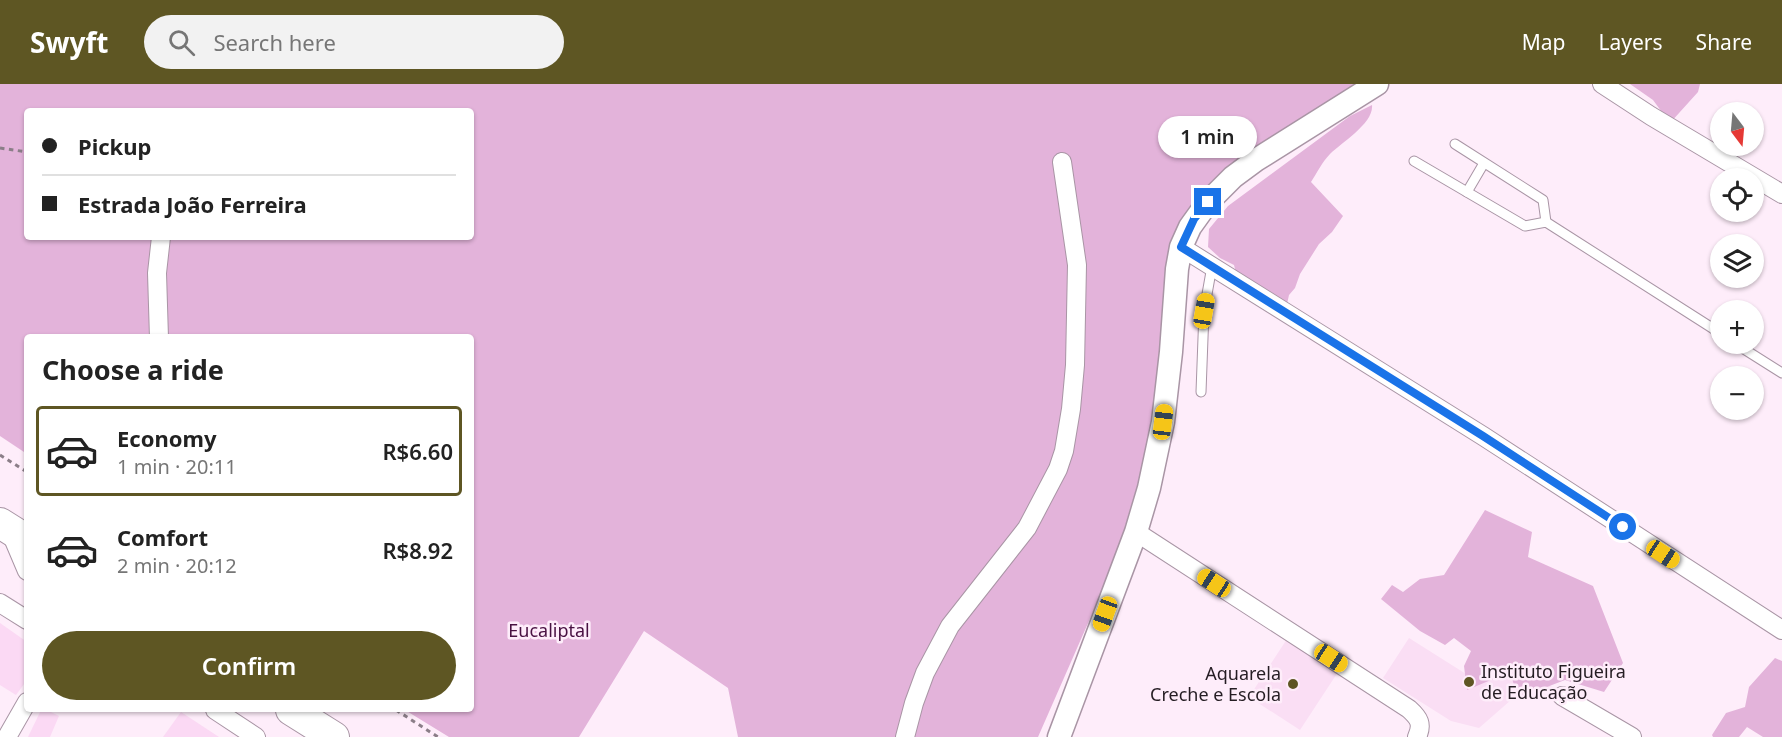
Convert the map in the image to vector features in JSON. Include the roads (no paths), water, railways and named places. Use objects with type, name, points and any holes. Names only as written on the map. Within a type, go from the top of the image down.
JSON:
[{"type":"highway","points":[[294,712],[334,737]]},
{"type":"street","points":[[1059,737],[1136,532],[1149,488],[1163,422],[1171,352],[1175,283],[1181,247],[1194,219],[1233,177],[1256,160],[1377,84]]},
{"type":"street","points":[[1602,84],[1782,194]]},
{"type":"street","points":[[905,737],[914,702],[925,673],[950,626],[1027,528],[1058,469],[1064,451],[1075,365],[1077,265],[1062,162]]},
{"type":"street","points":[[159,334],[157,273],[161,240]]},
{"type":"street","points":[[1181,247],[1483,436],[1782,630]]},
{"type":"street","points":[[12,531],[24,563]]},
{"type":"street","points":[[1136,532],[1409,709],[1420,722],[1418,737]]},
{"type":"street","points":[[0,603],[24,618]]},
{"type":"street","points":[[1562,696],[1632,737]]},
{"type":"street","points":[[0,732],[7,737],[24,707]]},
{"type":"street","points":[[218,712],[256,737]]},
{"type":"lane","points":[[1455,144],[1543,200],[1546,222]]},
{"type":"lane","points":[[1414,161],[1525,226],[1546,222],[1710,327]]},
{"type":"lane","points":[[1467,192],[1484,163]]},
{"type":"lane","points":[[1201,392],[1204,311],[1212,266]]},
{"type":"lane","points":[[1752,354],[1782,373]]},
{"type":"place","name":"Instituto Figueira de Educação","points":[[1469,682]]},
{"type":"place","name":"Aquarela Creche e Escola","points":[[1293,684]]},
{"type":"park label","name":"Eucaliptal","points":[[549,631]]}]
